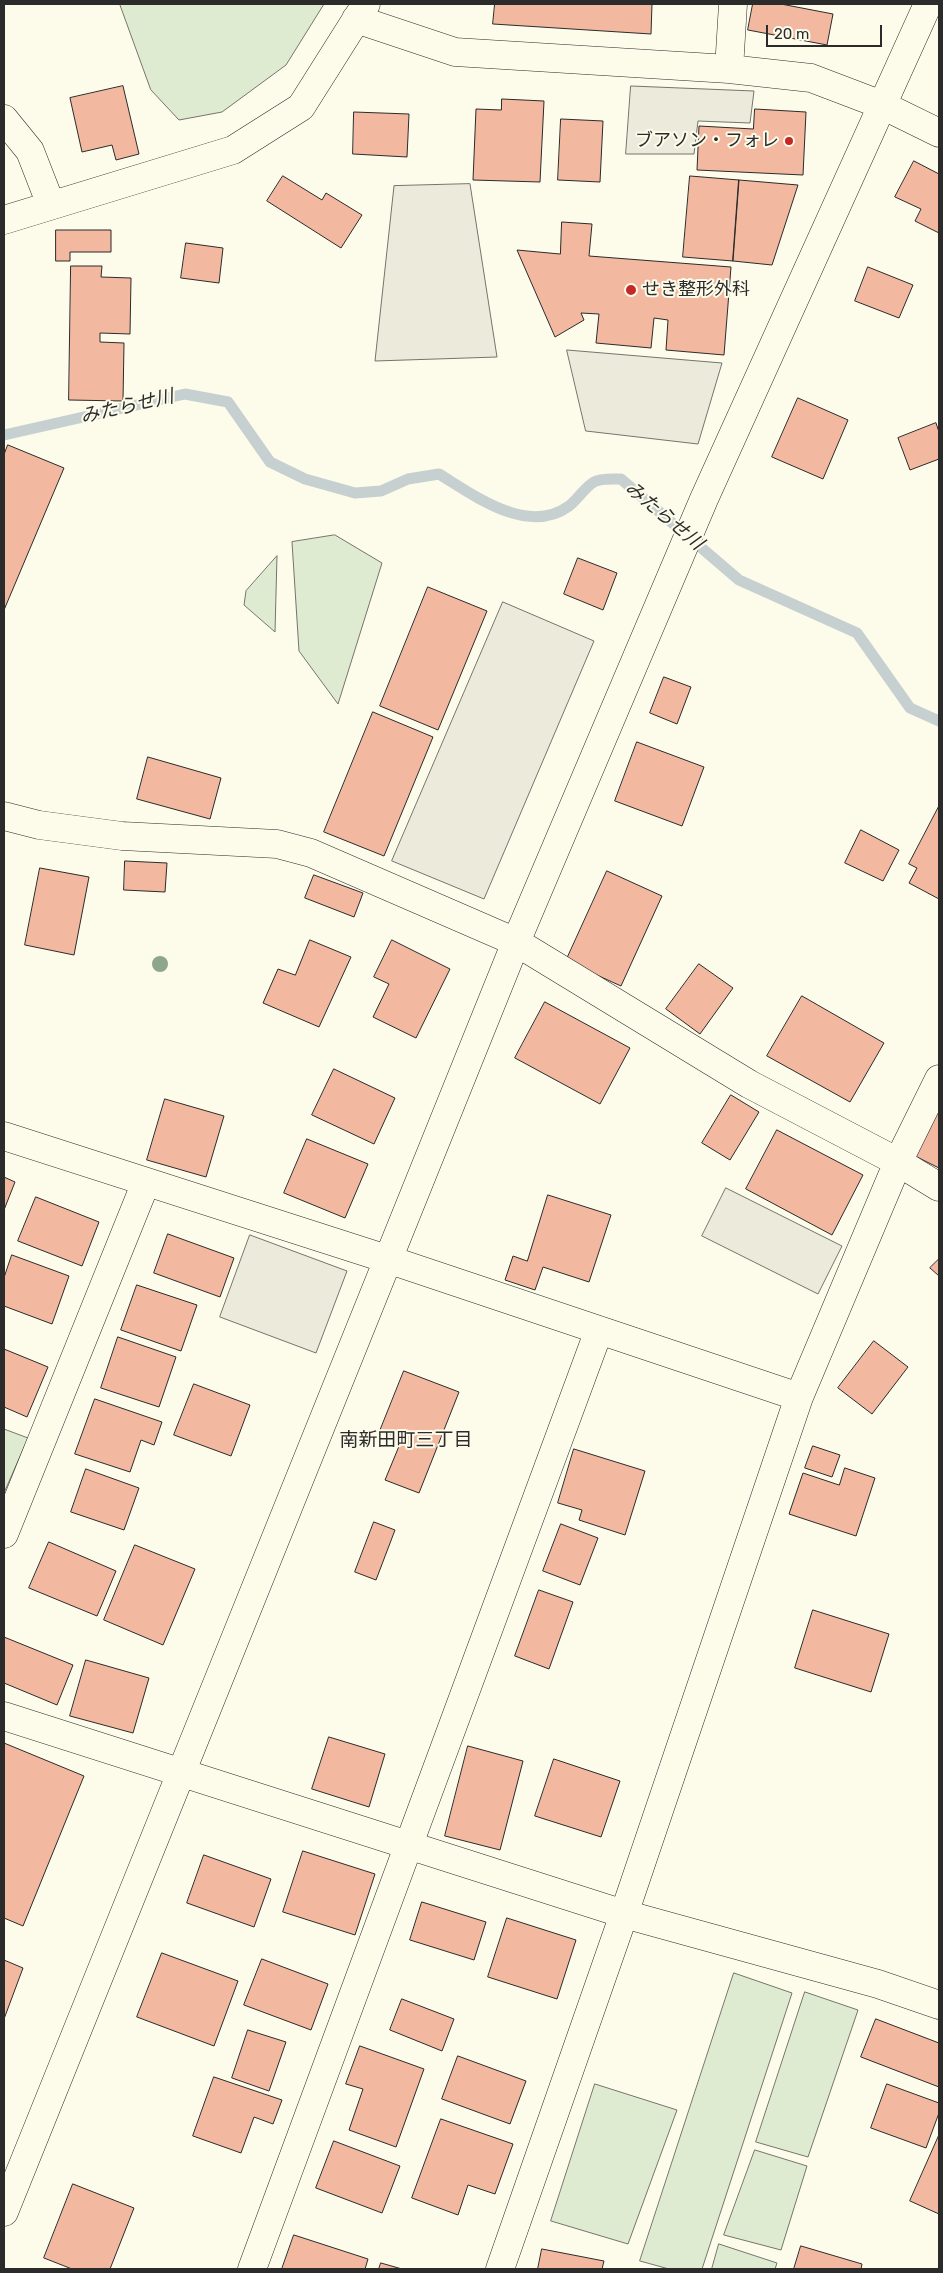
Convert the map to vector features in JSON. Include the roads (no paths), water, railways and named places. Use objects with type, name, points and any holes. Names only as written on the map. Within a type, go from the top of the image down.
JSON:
[{"type":"street","points":[[729,69],[733,4]]},
{"type":"street","points":[[4,2212],[516,942],[704,499],[928,4]]},
{"type":"street","points":[[4,220],[233,150],[301,107],[361,11],[455,52],[729,69],[811,78],[882,105],[939,133]]},
{"type":"street","points":[[4,119],[30,151],[51,205]]},
{"type":"street","points":[[4,816],[39,825],[122,836],[277,844],[311,854],[516,942],[749,1084],[898,1162],[939,1187]]},
{"type":"street","points":[[500,2269],[624,1914],[799,1397],[898,1162],[939,1079]]},
{"type":"street","points":[[4,1136],[388,1259],[799,1397]]},
{"type":"street","points":[[4,1534],[146,1182]]},
{"type":"street","points":[[252,2269],[599,1330]]},
{"type":"street","points":[[4,1716],[624,1914],[878,1984],[939,2005]]},
{"type":"waterway","name":"みたらせ川","points":[[4,435],[185,394],[228,402],[270,462],[305,479],[355,493],[381,491],[408,479],[439,474],[502,510],[536,517],[553,514],[569,506],[591,484],[597,481],[621,479],[739,580],[857,633],[910,708],[939,721]]},
{"type":"place","name":"ブアソン・フォレ","points":[[789,141]]},
{"type":"place","name":"せき整形外科","points":[[631,290]]},
{"type":"district","name":"南新田町三丁目","points":[[406,1441]]}]
